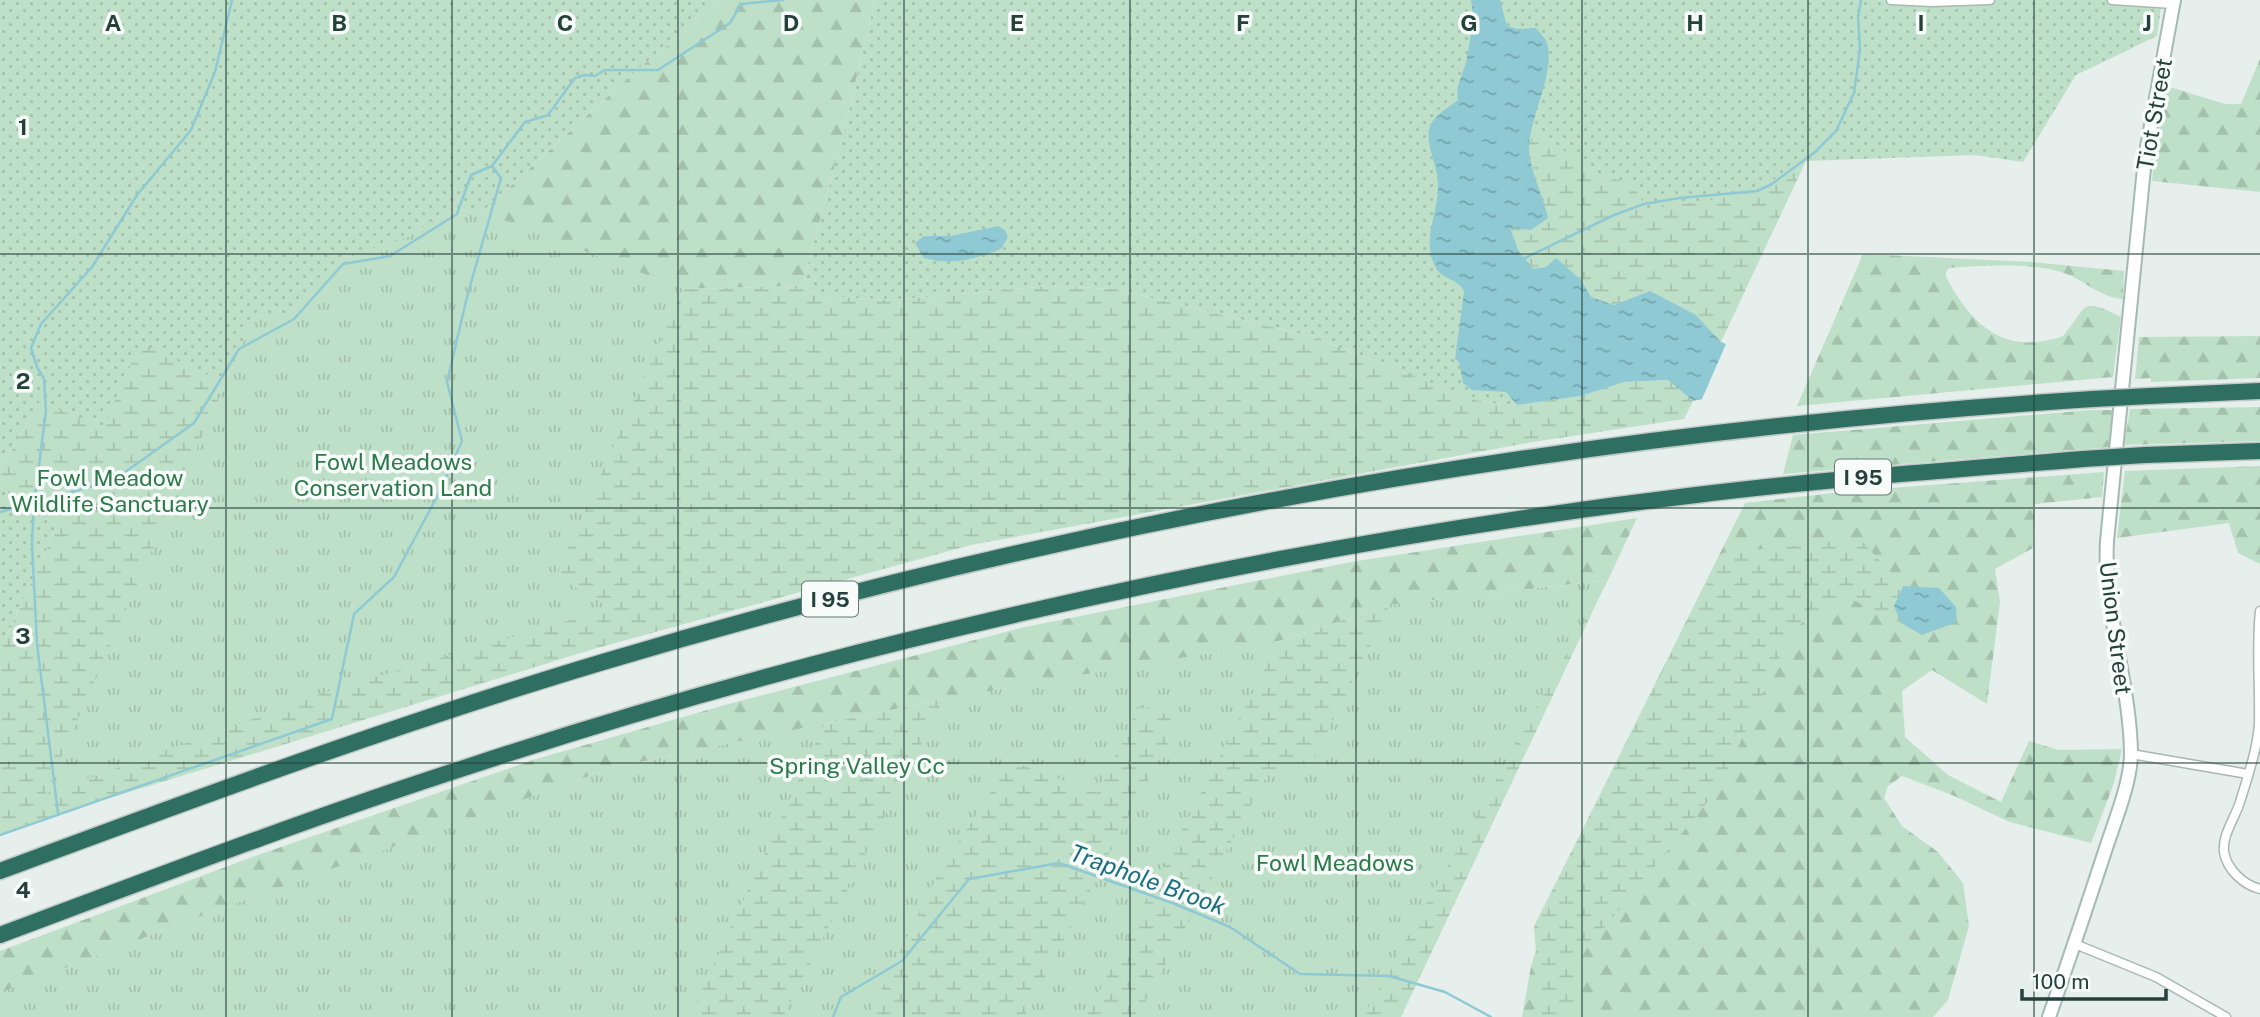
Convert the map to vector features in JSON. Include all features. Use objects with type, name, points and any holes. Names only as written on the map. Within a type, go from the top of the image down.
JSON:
[{"type":"highway","name":"I 95","points":[[0,872],[324,752],[585,667],[815,603],[1059,544],[1316,492],[1559,453],[1842,419],[2093,399],[2260,391]]},
{"type":"highway","name":"I 95","points":[[0,935],[270,834],[541,743],[792,670],[1023,613],[1268,561],[1515,519],[1750,488],[2083,459],[2260,451]]},
{"type":"main road","name":"Tiot Street","points":[[2142,186],[2174,2]]},
{"type":"main road","name":"Union Street","points":[[2049,1017],[2123,793],[2131,754],[2125,688],[2109,597],[2106,558],[2142,186]]},
{"type":"street","points":[[1891,0],[1990,0]]},
{"type":"street","points":[[2112,0],[2174,2]]},
{"type":"street","points":[[2260,611],[2257,740],[2237,810],[2225,840],[2224,853],[2236,875],[2246,884],[2260,889]]},
{"type":"street","points":[[2131,754],[2248,774]]},
{"type":"street","points":[[2075,944],[2156,977],[2226,1017]]},
{"type":"green space","points":[[0,0],[717,0],[708,13],[638,69],[482,212],[451,210],[406,238],[356,254],[290,314],[255,316],[225,383],[103,429],[40,401],[0,470]]},
{"type":"green space","points":[[717,0],[875,0],[842,139],[802,286],[683,289],[482,212],[638,69],[708,13]]},
{"type":"green space","points":[[875,0],[2162,0],[2157,36],[2076,75],[2023,162],[1975,155],[1806,161],[1517,405],[1480,402],[1313,337],[1115,289],[1049,286],[893,300],[820,296],[802,286],[842,139]]},
{"type":"green space","points":[[2260,59],[2260,192],[2152,181],[2163,85],[2225,104],[2241,104]]},
{"type":"green space","points":[[1534,125],[1560,148],[1598,174],[1631,184],[1648,209],[1748,194],[1806,161],[1721,342],[1696,315],[1614,305],[1590,297],[1581,280],[1546,267],[1533,269],[1518,250],[1510,227],[1531,230],[1544,199],[1531,155]]},
{"type":"green space","name":"Fowl Meadow Wildlife Sanctuary","points":[[451,210],[482,212],[683,289],[802,286],[820,296],[893,300],[1049,286],[1115,289],[1313,337],[1481,402],[1517,405],[1581,396],[1624,382],[1668,380],[1693,401],[1684,419],[1533,442],[971,545],[597,648],[58,814],[0,835],[0,651],[57,526],[0,488],[0,470],[40,401],[103,428],[140,343],[225,383],[255,316],[290,313],[356,254],[406,238]]},
{"type":"green space","name":"Fowl Meadows Conservation Land","points":[[451,210],[482,212],[683,289],[556,576],[611,608],[338,688],[45,794],[255,316],[290,313],[356,254],[406,238]]},
{"type":"green space","points":[[1863,254],[2031,262],[2124,271],[2123,299],[2100,292],[2064,273],[2037,267],[1976,266],[1949,268],[1946,272],[1956,294],[1978,322],[2007,339],[2042,341],[2063,336],[2081,311],[2091,306],[2121,317],[2113,377],[1797,406]]},
{"type":"green space","points":[[2260,336],[2260,378],[2151,382],[2151,378],[2135,379],[2139,337]]},
{"type":"green space","points":[[2260,407],[2260,441],[2124,445],[2130,409]]},
{"type":"green space","points":[[2113,410],[2110,447],[1783,474],[1793,435]]},
{"type":"green space","points":[[2260,466],[2260,564],[2238,553],[2229,523],[2117,538],[2125,471]]},
{"type":"green space","points":[[2104,472],[2102,497],[2035,504],[2033,548],[1995,569],[2000,602],[1987,704],[1932,670],[1902,691],[1905,737],[1948,775],[2001,802],[2029,741],[2059,750],[2122,749],[2113,786],[2091,843],[2010,822],[1952,795],[1902,776],[1888,786],[1884,798],[1902,826],[1938,852],[1963,883],[1969,926],[1948,1000],[1933,1017],[1522,1017],[1531,966],[1559,877],[1745,503],[1851,491]]},
{"type":"green space","points":[[0,488],[57,526],[0,651]]},
{"type":"green space","points":[[1637,518],[1608,580],[1390,605],[1279,641],[944,699],[612,768],[196,918],[0,993],[0,951],[255,856],[536,759],[732,703],[1025,627],[1351,562]]},
{"type":"green space","points":[[1860,539],[1903,586],[1895,606],[1901,623],[1843,595],[1793,629],[1719,788],[1577,961],[1576,1017],[1524,1017],[1540,1005],[1534,926],[1722,553]]},
{"type":"green space","name":"Fowl Meadows","points":[[1608,580],[1363,1017],[1137,1017],[1270,770],[1312,763],[1390,605]]},
{"type":"green space","name":"Spring Valley Cc","points":[[1607,581],[1401,1017],[0,1017],[0,993],[196,918],[612,768],[944,699],[1279,641],[1390,605]]},
{"type":"green space","points":[[1279,641],[1086,1017],[1024,1017],[1180,719],[1139,706],[1097,793],[1011,761],[938,874],[868,1017],[783,1017],[944,699]]},
{"type":"green space","points":[[824,724],[690,1017],[0,1017],[0,993],[196,918],[612,768]]},
{"type":"water","points":[[1471,0],[1500,0],[1507,26],[1518,29],[1536,28],[1545,39],[1549,52],[1546,79],[1529,149],[1548,218],[1531,230],[1510,228],[1518,250],[1533,269],[1546,267],[1556,258],[1581,280],[1591,297],[1614,305],[1650,291],[1696,315],[1726,344],[1702,399],[1693,401],[1668,380],[1624,382],[1581,396],[1517,405],[1506,392],[1472,390],[1463,383],[1459,362],[1455,359],[1464,291],[1439,272],[1430,246],[1438,183],[1429,130],[1440,113],[1458,100],[1458,85],[1466,62],[1471,31]]},
{"type":"water","points":[[998,226],[1005,230],[1008,237],[1001,249],[964,260],[924,258],[915,243],[924,236],[951,236]]},
{"type":"water","points":[[1903,586],[1939,588],[1956,607],[1957,622],[1922,635],[1901,623],[1894,606]]},
{"type":"waterway","points":[[58,813],[37,644],[32,543],[34,503],[46,411],[44,379],[31,348],[41,324],[92,267],[137,195],[191,130],[215,72],[232,0]]},
{"type":"waterway","points":[[0,512],[114,480],[194,423],[239,349],[294,319],[343,264],[390,256],[457,214],[471,175],[492,166],[525,122],[548,115],[575,78],[595,76],[605,70],[658,70],[730,23],[741,4],[783,0]]},
{"type":"waterway","points":[[1525,258],[1614,215],[1644,204],[1757,191],[1772,184],[1815,152],[1836,131],[1854,93],[1860,49],[1858,17],[1861,0]]},
{"type":"waterway","points":[[0,835],[332,719],[354,614],[394,577],[439,493],[462,441],[447,382],[468,293],[501,178],[492,166]]},
{"type":"waterway","name":"Traphole Brook","points":[[833,1017],[841,997],[902,961],[969,879],[1059,863],[1175,904],[1230,927],[1300,974],[1389,976],[1445,992],[1491,1017]]}]
